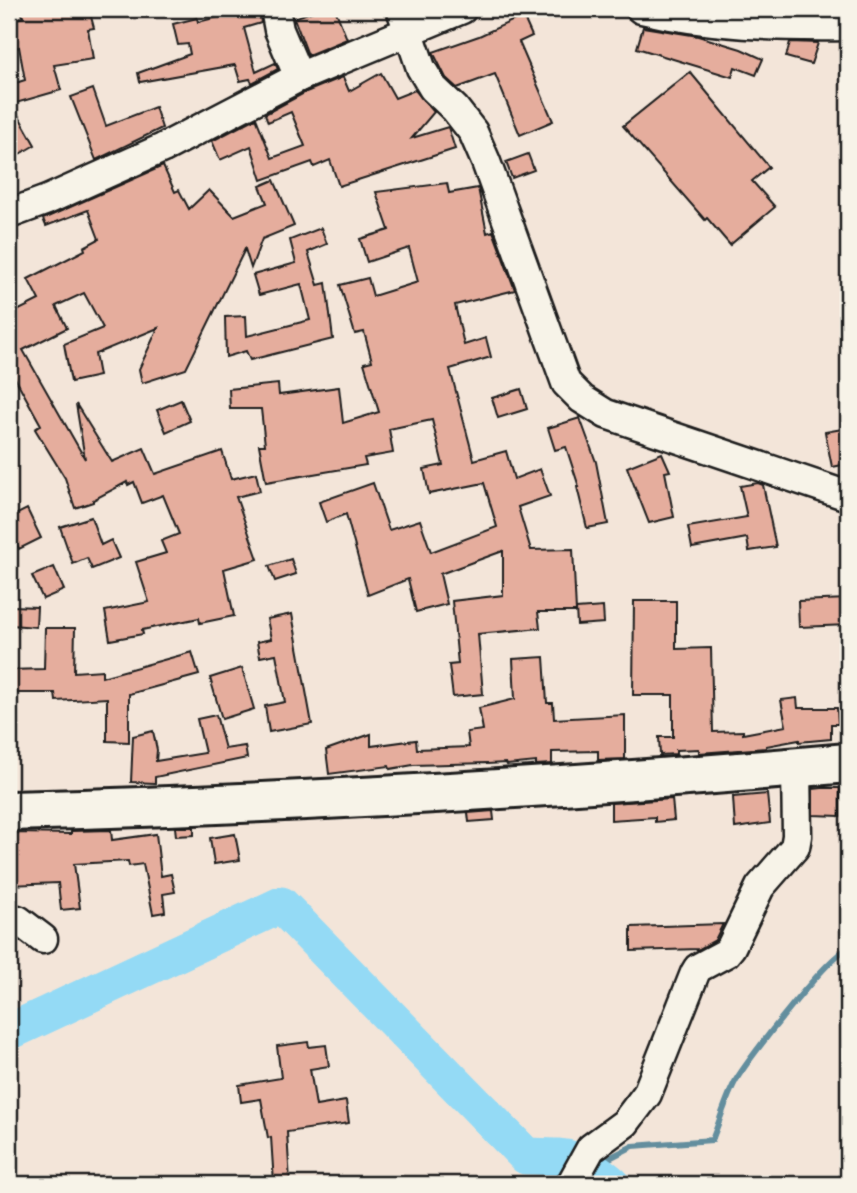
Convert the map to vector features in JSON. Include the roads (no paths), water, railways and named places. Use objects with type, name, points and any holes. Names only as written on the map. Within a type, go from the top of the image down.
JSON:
[{"type":"highway","points":[[9,811],[263,802],[528,787],[848,762]]},
{"type":"street","points":[[275,9],[279,30],[299,77]]},
{"type":"street","points":[[9,214],[47,200],[163,148],[404,19],[462,9]]},
{"type":"street","points":[[640,9],[687,19],[848,26]]},
{"type":"street","points":[[404,19],[421,68],[433,88],[456,109],[473,132],[566,383],[582,399],[606,414],[848,496]]},
{"type":"street","points":[[571,1184],[591,1148],[625,1123],[647,1094],[698,968],[726,953],[731,947],[760,887],[795,847],[796,767]]},
{"type":"street","points":[[9,918],[18,920],[43,939]]},
{"type":"waterway","points":[[9,1032],[281,905],[526,1156],[573,1160],[612,1184]]},
{"type":"waterway","points":[[594,1166],[633,1146],[712,1140],[736,1080],[772,1030],[808,987],[848,949]]}]
